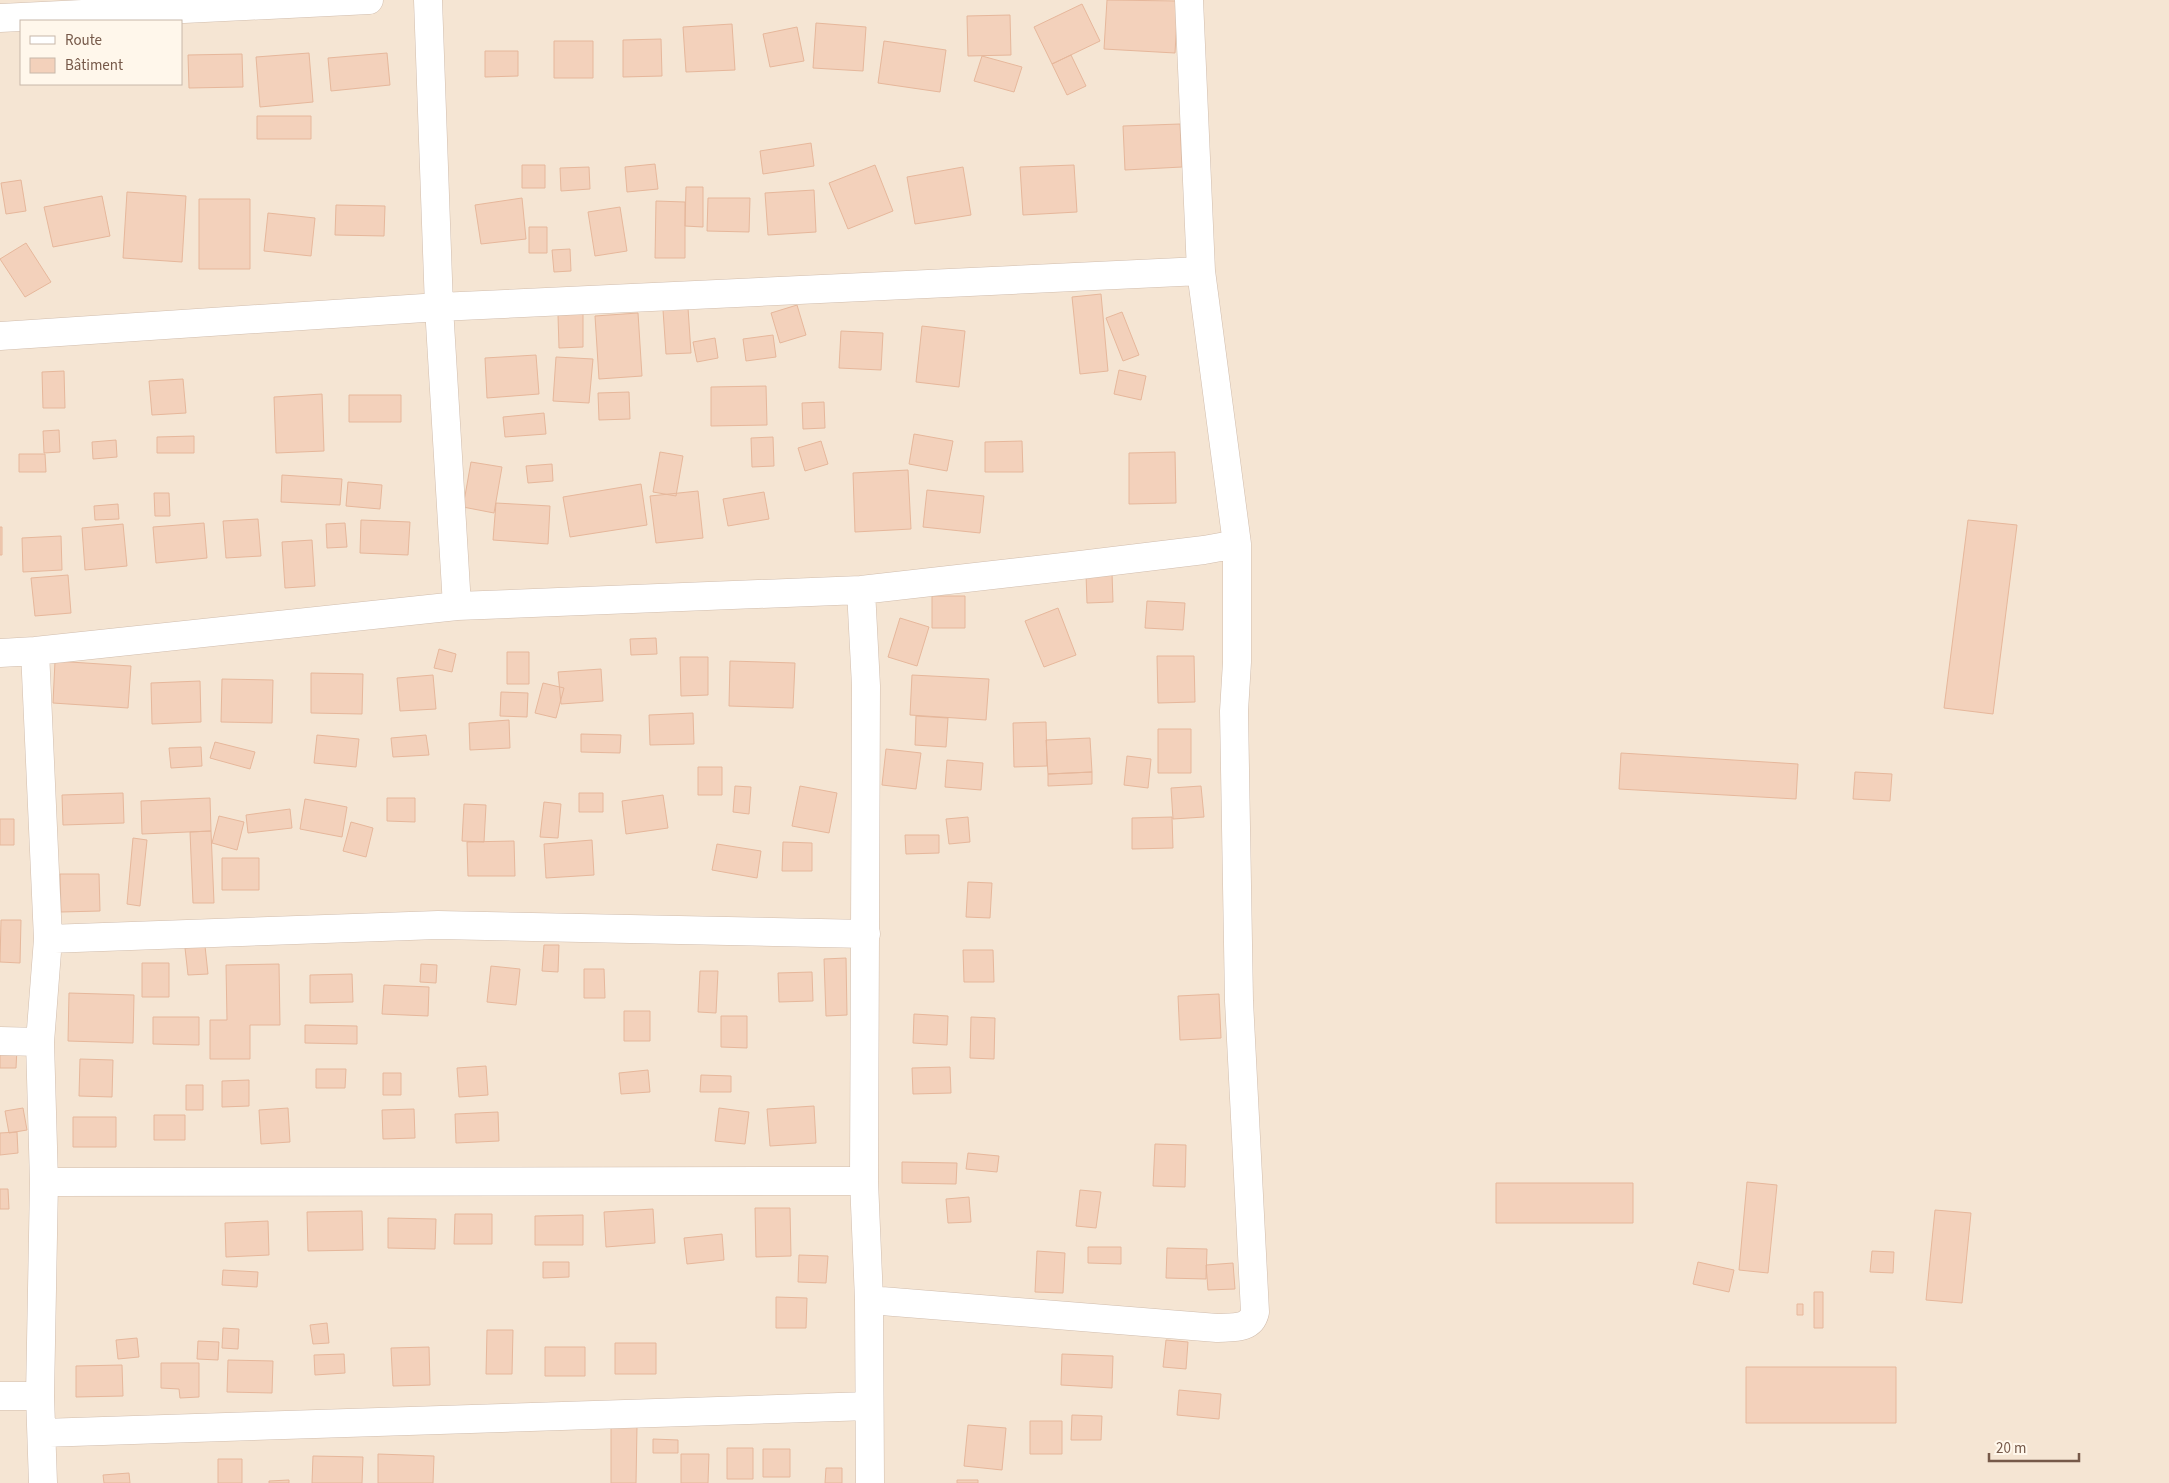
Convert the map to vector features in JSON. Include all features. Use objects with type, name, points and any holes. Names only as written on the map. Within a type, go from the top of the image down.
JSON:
[{"type":"street","points":[[0,18],[369,0]]},
{"type":"street","points":[[428,0],[439,308],[456,606]]},
{"type":"street","points":[[869,1300],[1217,1328],[1245,1326],[1254,1318],[1239,992],[1234,711],[1237,662],[1237,544],[1201,271],[1189,0]]},
{"type":"street","points":[[0,336],[439,308],[1201,271]]},
{"type":"street","points":[[0,653],[35,651],[456,606],[861,590],[1119,561],[1237,544]]},
{"type":"street","points":[[861,590],[866,686],[864,1181],[869,1300],[870,1483]]},
{"type":"street","points":[[35,651],[48,939],[40,1042],[44,1182],[40,1396],[43,1483]]},
{"type":"street","points":[[48,939],[438,925],[866,934]]},
{"type":"street","points":[[0,1041],[40,1042]]},
{"type":"street","points":[[44,1182],[864,1181]]},
{"type":"street","points":[[0,1396],[40,1396]]},
{"type":"street","points":[[42,1434],[869,1406]]},
{"type":"shaded area","points":[[0,0],[2169,0],[2169,1483],[0,1483]]},
{"type":"building","points":[[1107,0],[1178,1],[1175,53],[1104,49]]},
{"type":"building","points":[[1082,4],[1100,41],[1052,64],[1034,27]]},
{"type":"building","points":[[1010,15],[1011,55],[968,56],[967,16]]},
{"type":"building","points":[[816,23],[866,27],[863,71],[813,68]]},
{"type":"building","points":[[732,24],[735,70],[686,72],[683,27]]},
{"type":"building","points":[[797,27],[804,61],[770,67],[763,34]]},
{"type":"building","points":[[661,39],[662,76],[623,77],[623,40]]},
{"type":"building","points":[[554,41],[593,41],[593,78],[554,78]]},
{"type":"building","points":[[884,41],[946,50],[940,92],[878,83]]},
{"type":"building","points":[[485,51],[518,51],[518,76],[485,77]]},
{"type":"building","points":[[309,53],[313,102],[260,107],[256,57]]},
{"type":"building","points":[[387,53],[390,85],[331,91],[328,58]]},
{"type":"building","points":[[242,54],[243,87],[189,88],[188,55]]},
{"type":"building","points":[[1071,55],[1086,86],[1067,95],[1052,64]]},
{"type":"building","points":[[982,56],[1022,67],[1014,92],[974,81]]},
{"type":"building","points":[[257,116],[311,116],[311,139],[257,139]]},
{"type":"building","points":[[1180,124],[1182,167],[1125,170],[1123,126]]},
{"type":"building","points":[[811,143],[814,166],[763,174],[760,151]]},
{"type":"building","points":[[655,164],[658,189],[627,192],[625,167]]},
{"type":"building","points":[[522,165],[545,165],[545,188],[522,188]]},
{"type":"building","points":[[875,165],[893,211],[848,229],[829,183]]},
{"type":"building","points":[[1074,165],[1077,212],[1023,215],[1020,167]]},
{"type":"building","points":[[589,167],[590,189],[561,191],[560,168]]},
{"type":"building","points":[[963,167],[971,215],[915,224],[907,177]]},
{"type":"building","points":[[21,180],[26,211],[6,214],[1,183]]},
{"type":"building","points":[[686,187],[703,187],[703,227],[685,226]]},
{"type":"building","points":[[814,190],[816,232],[768,235],[765,193]]},
{"type":"building","points":[[127,192],[186,196],[182,262],[123,258]]},
{"type":"building","points":[[102,196],[110,236],[53,247],[44,207]]},
{"type":"building","points":[[522,198],[526,239],[481,244],[475,205]]},
{"type":"building","points":[[708,198],[750,198],[749,232],[707,231]]},
{"type":"building","points":[[199,199],[250,199],[250,269],[199,269]]},
{"type":"building","points":[[656,201],[685,202],[685,258],[655,258]]},
{"type":"building","points":[[336,205],[385,206],[384,236],[335,235]]},
{"type":"building","points":[[620,207],[627,251],[595,256],[588,212]]},
{"type":"building","points":[[268,213],[315,218],[311,256],[264,251]]},
{"type":"building","points":[[529,227],[547,227],[547,253],[529,253]]},
{"type":"building","points":[[26,243],[51,282],[25,297],[0,259]]},
{"type":"building","points":[[570,249],[571,271],[554,272],[552,250]]},
{"type":"building","points":[[1101,294],[1108,371],[1080,374],[1072,297]]},
{"type":"building","points":[[797,305],[806,335],[780,343],[771,313]]},
{"type":"building","points":[[688,308],[691,353],[666,354],[663,310]]},
{"type":"building","points":[[1122,312],[1139,355],[1123,361],[1106,318]]},
{"type":"building","points":[[638,313],[642,376],[599,379],[595,316]]},
{"type":"building","points":[[583,314],[583,347],[559,348],[558,315]]},
{"type":"building","points":[[922,326],[965,331],[959,387],[916,382]]},
{"type":"building","points":[[841,331],[883,333],[881,370],[839,368]]},
{"type":"building","points":[[773,335],[776,357],[746,361],[743,339]]},
{"type":"building","points":[[715,338],[718,358],[697,362],[693,342]]},
{"type":"building","points":[[536,355],[539,394],[487,398],[485,358]]},
{"type":"building","points":[[556,357],[593,359],[589,403],[553,401]]},
{"type":"building","points":[[1119,370],[1146,376],[1141,400],[1114,394]]},
{"type":"building","points":[[64,371],[65,408],[43,408],[42,372]]},
{"type":"building","points":[[183,379],[186,413],[152,415],[149,381]]},
{"type":"building","points":[[766,386],[767,425],[711,426],[711,387]]},
{"type":"building","points":[[629,392],[630,419],[599,420],[598,393]]},
{"type":"building","points":[[322,394],[324,451],[276,453],[274,397]]},
{"type":"building","points":[[349,395],[401,395],[401,422],[349,422]]},
{"type":"building","points":[[824,402],[825,428],[803,429],[802,403]]},
{"type":"building","points":[[544,413],[546,434],[505,437],[503,417]]},
{"type":"building","points":[[59,430],[60,452],[44,453],[43,431]]},
{"type":"building","points":[[914,434],[953,441],[947,471],[909,464]]},
{"type":"building","points":[[194,436],[194,453],[157,453],[157,437]]},
{"type":"building","points":[[773,437],[774,466],[752,467],[751,438]]},
{"type":"building","points":[[116,440],[117,457],[93,459],[92,442]]},
{"type":"building","points":[[821,441],[828,464],[805,471],[798,448]]},
{"type":"building","points":[[1022,441],[1023,472],[985,472],[985,442]]},
{"type":"building","points":[[660,452],[683,456],[676,496],[653,492]]},
{"type":"building","points":[[1175,452],[1176,503],[1129,504],[1129,453]]},
{"type":"building","points":[[19,454],[45,454],[46,472],[19,472]]},
{"type":"building","points":[[471,462],[502,467],[494,513],[463,507]]},
{"type":"building","points":[[552,464],[553,481],[528,483],[526,466]]},
{"type":"building","points":[[908,470],[911,529],[855,532],[853,473]]},
{"type":"building","points":[[282,475],[342,479],[340,505],[281,502]]},
{"type":"building","points":[[348,482],[382,485],[380,509],[346,506]]},
{"type":"building","points":[[641,484],[647,525],[570,537],[563,497]]},
{"type":"building","points":[[927,490],[984,496],[980,533],[923,527]]},
{"type":"building","points":[[698,491],[703,538],[656,543],[650,496]]},
{"type":"building","points":[[764,492],[769,519],[728,526],[723,499]]},
{"type":"building","points":[[154,493],[169,493],[170,516],[155,516]]},
{"type":"building","points":[[496,503],[550,506],[548,544],[493,540]]},
{"type":"building","points":[[118,504],[119,519],[95,520],[94,506]]},
{"type":"building","points":[[258,519],[261,556],[226,558],[223,521]]},
{"type":"building","points":[[361,520],[410,522],[408,555],[360,553]]},
{"type":"building","points":[[1968,520],[2017,525],[1993,714],[1944,708]]},
{"type":"building","points":[[204,523],[207,558],[156,563],[153,527]]},
{"type":"building","points":[[345,523],[347,547],[327,548],[326,524]]},
{"type":"building","points":[[123,524],[127,566],[85,570],[82,528]]},
{"type":"building","points":[[0,527],[2,527],[2,555],[0,555]]},
{"type":"building","points":[[61,536],[62,570],[23,572],[22,538]]},
{"type":"building","points":[[312,540],[315,586],[285,588],[282,542]]},
{"type":"building","points":[[1112,573],[1113,602],[1087,603],[1086,574]]},
{"type":"building","points":[[68,575],[71,613],[35,616],[31,578]]},
{"type":"building","points":[[932,596],[965,596],[965,628],[932,628]]},
{"type":"building","points":[[1147,601],[1185,603],[1183,630],[1145,628]]},
{"type":"building","points":[[1058,608],[1076,655],[1044,667],[1025,621]]},
{"type":"building","points":[[900,618],[929,627],[917,666],[888,657]]},
{"type":"building","points":[[656,638],[657,654],[631,655],[630,639]]},
{"type":"building","points":[[439,649],[456,654],[452,672],[434,668]]},
{"type":"building","points":[[507,652],[529,652],[529,684],[507,684]]},
{"type":"building","points":[[1157,656],[1194,656],[1195,702],[1158,703]]},
{"type":"building","points":[[680,657],[708,657],[708,695],[681,696]]},
{"type":"building","points":[[55,661],[131,666],[128,708],[53,703]]},
{"type":"building","points":[[730,661],[795,663],[793,708],[729,706]]},
{"type":"building","points":[[601,669],[603,701],[561,704],[558,672]]},
{"type":"building","points":[[311,673],[363,674],[362,714],[311,713]]},
{"type":"building","points":[[433,675],[436,709],[400,711],[397,678]]},
{"type":"building","points":[[912,675],[989,679],[986,720],[910,715]]},
{"type":"building","points":[[222,679],[273,680],[272,723],[221,722]]},
{"type":"building","points":[[200,681],[201,722],[152,724],[151,683]]},
{"type":"building","points":[[543,683],[564,688],[556,718],[535,713]]},
{"type":"building","points":[[501,692],[528,693],[527,717],[500,716]]},
{"type":"building","points":[[693,713],[694,744],[650,745],[649,715]]},
{"type":"building","points":[[916,716],[948,718],[946,747],[915,745]]},
{"type":"building","points":[[509,720],[510,748],[470,750],[469,723]]},
{"type":"building","points":[[1046,722],[1047,766],[1014,767],[1013,723]]},
{"type":"building","points":[[1158,729],[1191,729],[1191,773],[1158,773]]},
{"type":"building","points":[[581,734],[621,735],[620,753],[581,752]]},
{"type":"building","points":[[317,735],[359,739],[356,767],[314,763]]},
{"type":"building","points":[[426,735],[429,755],[393,757],[391,738]]},
{"type":"building","points":[[1090,738],[1092,772],[1048,774],[1046,740]]},
{"type":"building","points":[[215,742],[255,752],[250,769],[210,758]]},
{"type":"building","points":[[201,747],[202,766],[171,768],[169,748]]},
{"type":"building","points":[[886,749],[921,753],[916,789],[882,785]]},
{"type":"building","points":[[1621,753],[1798,764],[1796,799],[1619,789]]},
{"type":"building","points":[[1127,756],[1151,759],[1148,788],[1124,785]]},
{"type":"building","points":[[947,760],[983,763],[981,790],[945,787]]},
{"type":"building","points":[[698,767],[722,767],[722,795],[698,795]]},
{"type":"building","points":[[1092,772],[1092,784],[1048,786],[1048,774]]},
{"type":"building","points":[[1855,772],[1892,774],[1890,801],[1853,799]]},
{"type":"building","points":[[735,786],[751,787],[749,814],[733,812]]},
{"type":"building","points":[[800,786],[837,793],[829,833],[792,826]]},
{"type":"building","points":[[1201,786],[1204,817],[1173,819],[1171,788]]},
{"type":"building","points":[[123,793],[124,823],[63,825],[62,795]]},
{"type":"building","points":[[579,793],[603,793],[603,812],[579,812]]},
{"type":"building","points":[[663,795],[668,828],[626,834],[622,801]]},
{"type":"building","points":[[210,798],[211,831],[142,834],[141,801]]},
{"type":"building","points":[[387,798],[415,798],[415,822],[387,821]]},
{"type":"building","points":[[305,799],[347,807],[342,837],[300,829]]},
{"type":"building","points":[[544,802],[561,804],[558,838],[540,837]]},
{"type":"building","points":[[464,804],[486,805],[484,842],[462,841]]},
{"type":"building","points":[[290,809],[292,828],[248,833],[246,815]]},
{"type":"building","points":[[219,816],[244,822],[237,850],[212,843]]},
{"type":"building","points":[[968,817],[970,842],[949,844],[946,819]]},
{"type":"building","points":[[1172,817],[1173,848],[1132,849],[1132,818]]},
{"type":"building","points":[[0,819],[14,819],[14,845],[0,845]]},
{"type":"building","points":[[351,822],[373,828],[366,857],[343,851]]},
{"type":"building","points":[[211,831],[214,903],[193,903],[190,832]]},
{"type":"building","points":[[905,835],[939,835],[939,853],[906,854]]},
{"type":"building","points":[[133,838],[147,840],[140,906],[127,904]]},
{"type":"building","points":[[592,840],[594,875],[546,878],[544,844]]},
{"type":"building","points":[[514,841],[515,876],[468,876],[467,842]]},
{"type":"building","points":[[783,842],[812,843],[812,871],[782,871]]},
{"type":"building","points":[[717,844],[761,851],[757,878],[712,870]]},
{"type":"building","points":[[222,858],[259,858],[259,890],[222,890]]},
{"type":"building","points":[[60,874],[99,874],[100,911],[61,912]]},
{"type":"building","points":[[968,882],[992,883],[990,918],[966,917]]},
{"type":"building","points":[[1,920],[21,920],[20,963],[0,962]]},
{"type":"building","points":[[544,945],[559,945],[558,972],[542,971]]},
{"type":"building","points":[[205,946],[208,974],[188,975],[185,948]]},
{"type":"building","points":[[963,950],[993,950],[994,982],[964,982]]},
{"type":"building","points":[[846,958],[847,1015],[826,1016],[824,959]]},
{"type":"building","points":[[142,963],[169,963],[169,997],[142,997]]},
{"type":"building","points":[[279,964],[280,1025],[250,1025],[250,1059],[210,1059],[210,1020],[227,1020],[226,965]]},
{"type":"building","points":[[421,964],[437,965],[436,983],[420,982]]},
{"type":"building","points":[[491,966],[520,969],[516,1005],[487,1002]]},
{"type":"building","points":[[584,969],[604,969],[605,998],[584,998]]},
{"type":"building","points":[[700,971],[718,971],[716,1013],[698,1012]]},
{"type":"building","points":[[812,972],[813,1001],[779,1002],[778,973]]},
{"type":"building","points":[[352,974],[353,1002],[310,1003],[310,975]]},
{"type":"building","points":[[384,985],[429,987],[428,1016],[382,1014]]},
{"type":"building","points":[[69,993],[134,995],[133,1043],[68,1041]]},
{"type":"building","points":[[1219,994],[1221,1038],[1180,1040],[1178,996]]},
{"type":"building","points":[[624,1011],[650,1011],[650,1041],[624,1041]]},
{"type":"building","points":[[914,1014],[948,1016],[947,1045],[913,1043]]},
{"type":"building","points":[[721,1016],[747,1016],[747,1048],[721,1047]]},
{"type":"building","points":[[153,1017],[199,1017],[199,1045],[153,1044]]},
{"type":"building","points":[[971,1017],[995,1018],[994,1059],[970,1058]]},
{"type":"building","points":[[305,1025],[357,1026],[357,1044],[305,1043]]},
{"type":"building","points":[[0,1048],[17,1048],[16,1068],[0,1068]]},
{"type":"building","points":[[80,1059],[113,1060],[112,1097],[79,1096]]},
{"type":"building","points":[[486,1066],[488,1095],[459,1097],[457,1068]]},
{"type":"building","points":[[950,1067],[951,1093],[913,1094],[912,1068]]},
{"type":"building","points":[[316,1069],[346,1069],[345,1088],[316,1088]]},
{"type":"building","points":[[648,1070],[650,1092],[621,1094],[619,1073]]},
{"type":"building","points":[[383,1073],[401,1073],[401,1095],[383,1095]]},
{"type":"building","points":[[701,1075],[731,1076],[731,1092],[700,1092]]},
{"type":"building","points":[[249,1080],[249,1106],[222,1107],[222,1081]]},
{"type":"building","points":[[186,1085],[203,1085],[203,1110],[186,1110]]},
{"type":"building","points":[[814,1106],[816,1143],[770,1146],[767,1109]]},
{"type":"building","points":[[23,1108],[27,1130],[9,1133],[5,1111]]},
{"type":"building","points":[[288,1108],[290,1142],[261,1144],[259,1110]]},
{"type":"building","points":[[719,1108],[749,1112],[745,1144],[715,1141]]},
{"type":"building","points":[[414,1109],[415,1138],[383,1139],[382,1110]]},
{"type":"building","points":[[498,1112],[499,1141],[456,1143],[455,1114]]},
{"type":"building","points":[[154,1115],[185,1115],[185,1140],[154,1140]]},
{"type":"building","points":[[73,1117],[116,1117],[116,1147],[73,1147]]},
{"type":"building","points":[[17,1132],[18,1153],[0,1155],[0,1133]]},
{"type":"building","points":[[1155,1144],[1186,1145],[1185,1187],[1153,1186]]},
{"type":"building","points":[[968,1153],[999,1156],[997,1172],[966,1169]]},
{"type":"building","points":[[902,1162],[957,1163],[956,1184],[902,1183]]},
{"type":"building","points":[[1747,1182],[1777,1185],[1768,1273],[1739,1270]]},
{"type":"building","points":[[1496,1183],[1633,1183],[1633,1223],[1496,1223]]},
{"type":"building","points":[[0,1189],[8,1189],[9,1209],[0,1209]]},
{"type":"building","points":[[1080,1190],[1101,1192],[1096,1228],[1076,1226]]},
{"type":"building","points":[[969,1197],[971,1222],[948,1223],[946,1199]]},
{"type":"building","points":[[755,1208],[790,1208],[791,1256],[756,1257]]},
{"type":"building","points":[[653,1209],[655,1243],[606,1247],[604,1212]]},
{"type":"building","points":[[1935,1210],[1971,1213],[1962,1303],[1926,1300]]},
{"type":"building","points":[[362,1211],[363,1250],[308,1251],[307,1212]]},
{"type":"building","points":[[455,1214],[492,1214],[492,1244],[454,1244]]},
{"type":"building","points":[[583,1215],[583,1245],[535,1245],[535,1216]]},
{"type":"building","points":[[388,1218],[436,1219],[435,1249],[388,1248]]},
{"type":"building","points":[[268,1221],[269,1255],[226,1257],[225,1223]]},
{"type":"building","points":[[722,1234],[724,1260],[687,1264],[684,1238]]},
{"type":"building","points":[[1088,1247],[1121,1247],[1121,1264],[1088,1263]]},
{"type":"building","points":[[1167,1248],[1207,1249],[1206,1279],[1166,1278]]},
{"type":"building","points":[[1037,1251],[1065,1253],[1063,1293],[1035,1292]]},
{"type":"building","points":[[1872,1251],[1894,1252],[1893,1273],[1870,1272]]},
{"type":"building","points":[[799,1255],[828,1256],[826,1283],[798,1282]]},
{"type":"building","points":[[543,1262],[569,1262],[569,1277],[543,1278]]},
{"type":"building","points":[[1698,1262],[1734,1270],[1729,1292],[1693,1284]]},
{"type":"building","points":[[1233,1263],[1235,1289],[1208,1290],[1206,1265]]},
{"type":"building","points":[[223,1270],[258,1272],[257,1287],[222,1285]]},
{"type":"building","points":[[1814,1292],[1823,1292],[1823,1328],[1814,1328]]},
{"type":"building","points":[[776,1297],[807,1298],[806,1328],[776,1328]]},
{"type":"building","points":[[1797,1304],[1803,1304],[1803,1315],[1797,1315]]},
{"type":"building","points":[[327,1323],[329,1343],[313,1344],[310,1325]]},
{"type":"building","points":[[223,1328],[239,1329],[238,1349],[222,1348]]},
{"type":"building","points":[[487,1330],[513,1330],[512,1374],[486,1374]]},
{"type":"building","points":[[137,1338],[139,1357],[118,1359],[116,1340]]},
{"type":"building","points":[[1166,1340],[1188,1342],[1186,1369],[1163,1367]]},
{"type":"building","points":[[198,1341],[219,1342],[218,1360],[197,1359]]},
{"type":"building","points":[[615,1343],[656,1343],[656,1374],[615,1374]]},
{"type":"building","points":[[429,1347],[430,1385],[393,1386],[391,1348]]},
{"type":"building","points":[[545,1347],[585,1347],[585,1376],[545,1376]]},
{"type":"building","points":[[344,1354],[345,1373],[315,1375],[314,1355]]},
{"type":"building","points":[[1062,1354],[1113,1356],[1112,1388],[1061,1385]]},
{"type":"building","points":[[228,1360],[273,1361],[272,1393],[227,1392]]},
{"type":"building","points":[[161,1363],[199,1363],[199,1397],[180,1398],[179,1389],[161,1388]]},
{"type":"building","points":[[122,1365],[123,1396],[76,1397],[76,1366]]},
{"type":"building","points":[[1746,1367],[1896,1367],[1896,1423],[1746,1423]]},
{"type":"building","points":[[1179,1390],[1221,1394],[1219,1419],[1177,1415]]},
{"type":"building","points":[[1072,1415],[1102,1416],[1101,1440],[1071,1440]]},
{"type":"building","points":[[1030,1421],[1062,1421],[1062,1454],[1030,1454]]},
{"type":"building","points":[[968,1425],[1006,1428],[1002,1470],[964,1466]]},
{"type":"building","points":[[611,1426],[637,1426],[636,1483],[611,1483]]},
{"type":"building","points":[[653,1439],[678,1440],[678,1453],[653,1453]]},
{"type":"building","points":[[727,1448],[753,1448],[753,1479],[727,1479]]},
{"type":"building","points":[[763,1449],[790,1449],[790,1477],[763,1477]]},
{"type":"building","points":[[378,1454],[434,1456],[433,1483],[378,1483]]},
{"type":"building","points":[[681,1454],[709,1454],[708,1483],[681,1483]]},
{"type":"building","points":[[313,1456],[363,1457],[362,1483],[312,1483]]},
{"type":"building","points":[[218,1459],[242,1459],[242,1483],[218,1483]]},
{"type":"building","points":[[826,1468],[842,1468],[842,1483],[825,1483]]},
{"type":"building","points":[[129,1473],[130,1483],[104,1483],[103,1475]]},
{"type":"building","points":[[289,1480],[289,1483],[269,1483],[269,1481]]},
{"type":"building","points":[[957,1480],[978,1480],[978,1483],[957,1483]]}]
